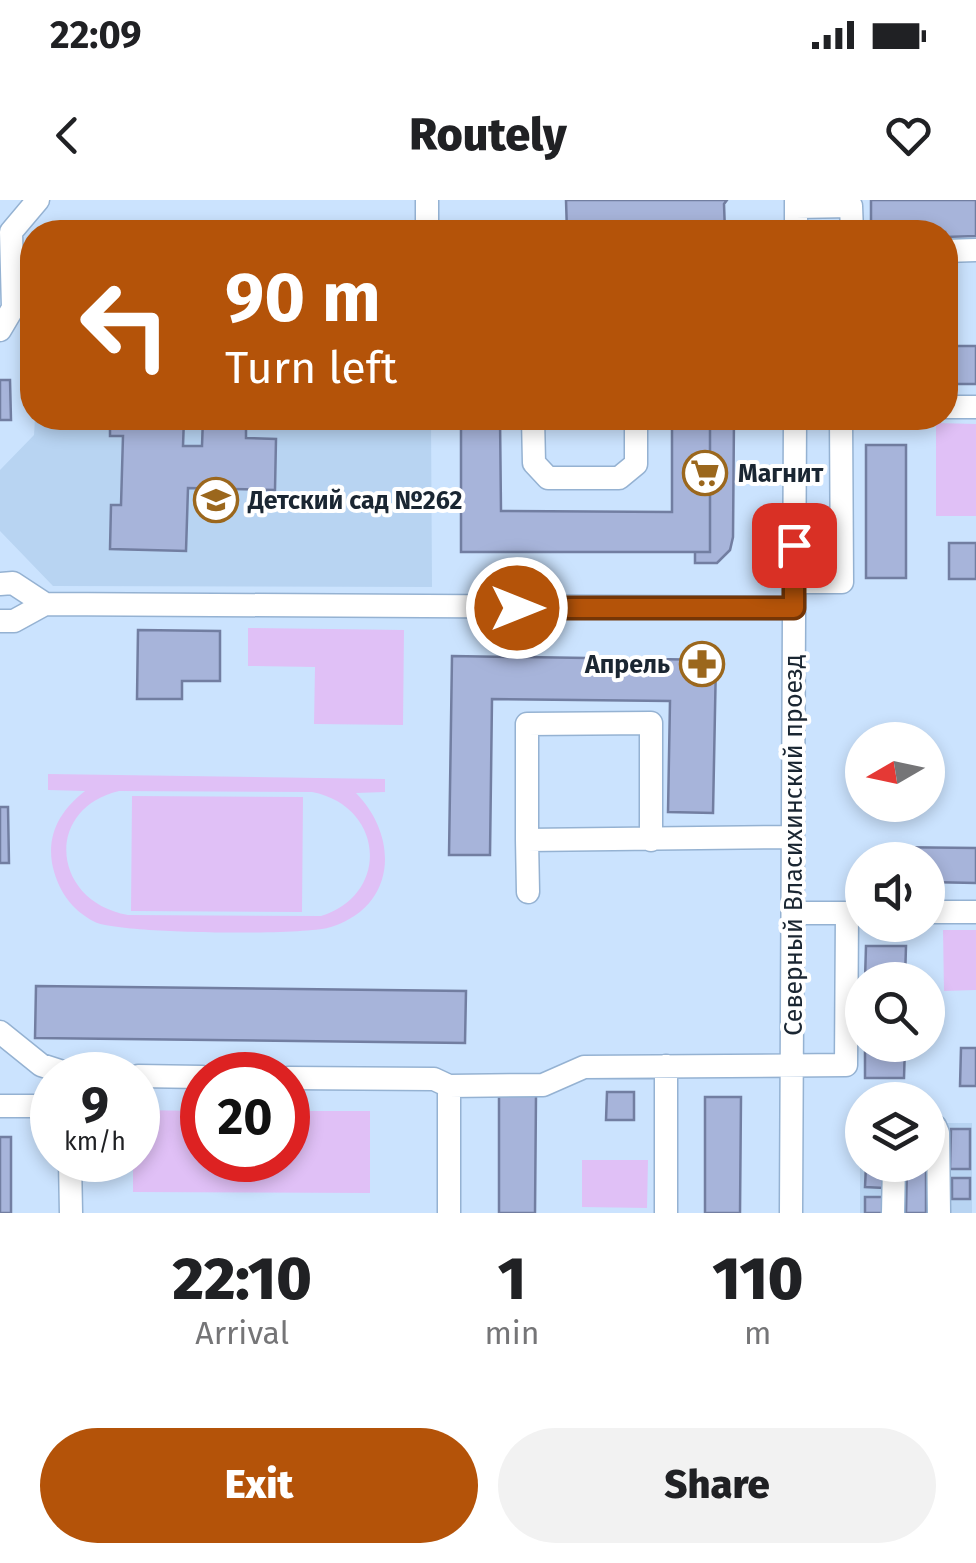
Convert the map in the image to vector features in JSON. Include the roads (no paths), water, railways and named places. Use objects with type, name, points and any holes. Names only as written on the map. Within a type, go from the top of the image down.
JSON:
[{"type":"street","points":[[21,220],[38,200]]},
{"type":"street","points":[[796,204],[851,203]]},
{"type":"street","points":[[0,330],[13,308],[11,232],[20,221]]},
{"type":"street","points":[[533,430],[534,463],[548,478],[618,478],[636,464],[636,430]]},
{"type":"street","name":"Северный Власихинский проезд","points":[[791,1213],[795,430]]},
{"type":"street","points":[[794,582],[842,582],[841,430]]},
{"type":"street","points":[[0,584],[13,582],[45,604]]},
{"type":"street","points":[[0,621],[14,621],[45,604],[794,608]]},
{"type":"street","points":[[528,892],[527,724],[651,723],[652,840]]},
{"type":"street","points":[[527,840],[793,836]]},
{"type":"street","points":[[945,912],[976,912]]},
{"type":"street","points":[[792,913],[845,913]]},
{"type":"street","points":[[310,1078],[434,1079],[448,1086],[543,1085],[584,1067],[846,1065],[853,942]]},
{"type":"street","points":[[0,1032],[30,1055]]},
{"type":"street","points":[[666,1066],[666,1213]]},
{"type":"street","points":[[448,1086],[449,1213]]},
{"type":"street","points":[[0,1106],[30,1106]]},
{"type":"street","points":[[70,1182],[70,1213]]},
{"type":"street","points":[[894,1182],[894,1213]]},
{"type":"street","points":[[939,1182],[939,1213]]},
{"type":"place","name":"Магнит","points":[[705,473]]},
{"type":"place","name":"Детский сад №262","points":[[216,500]]},
{"type":"place","name":"Апрель","points":[[702,664]]}]
